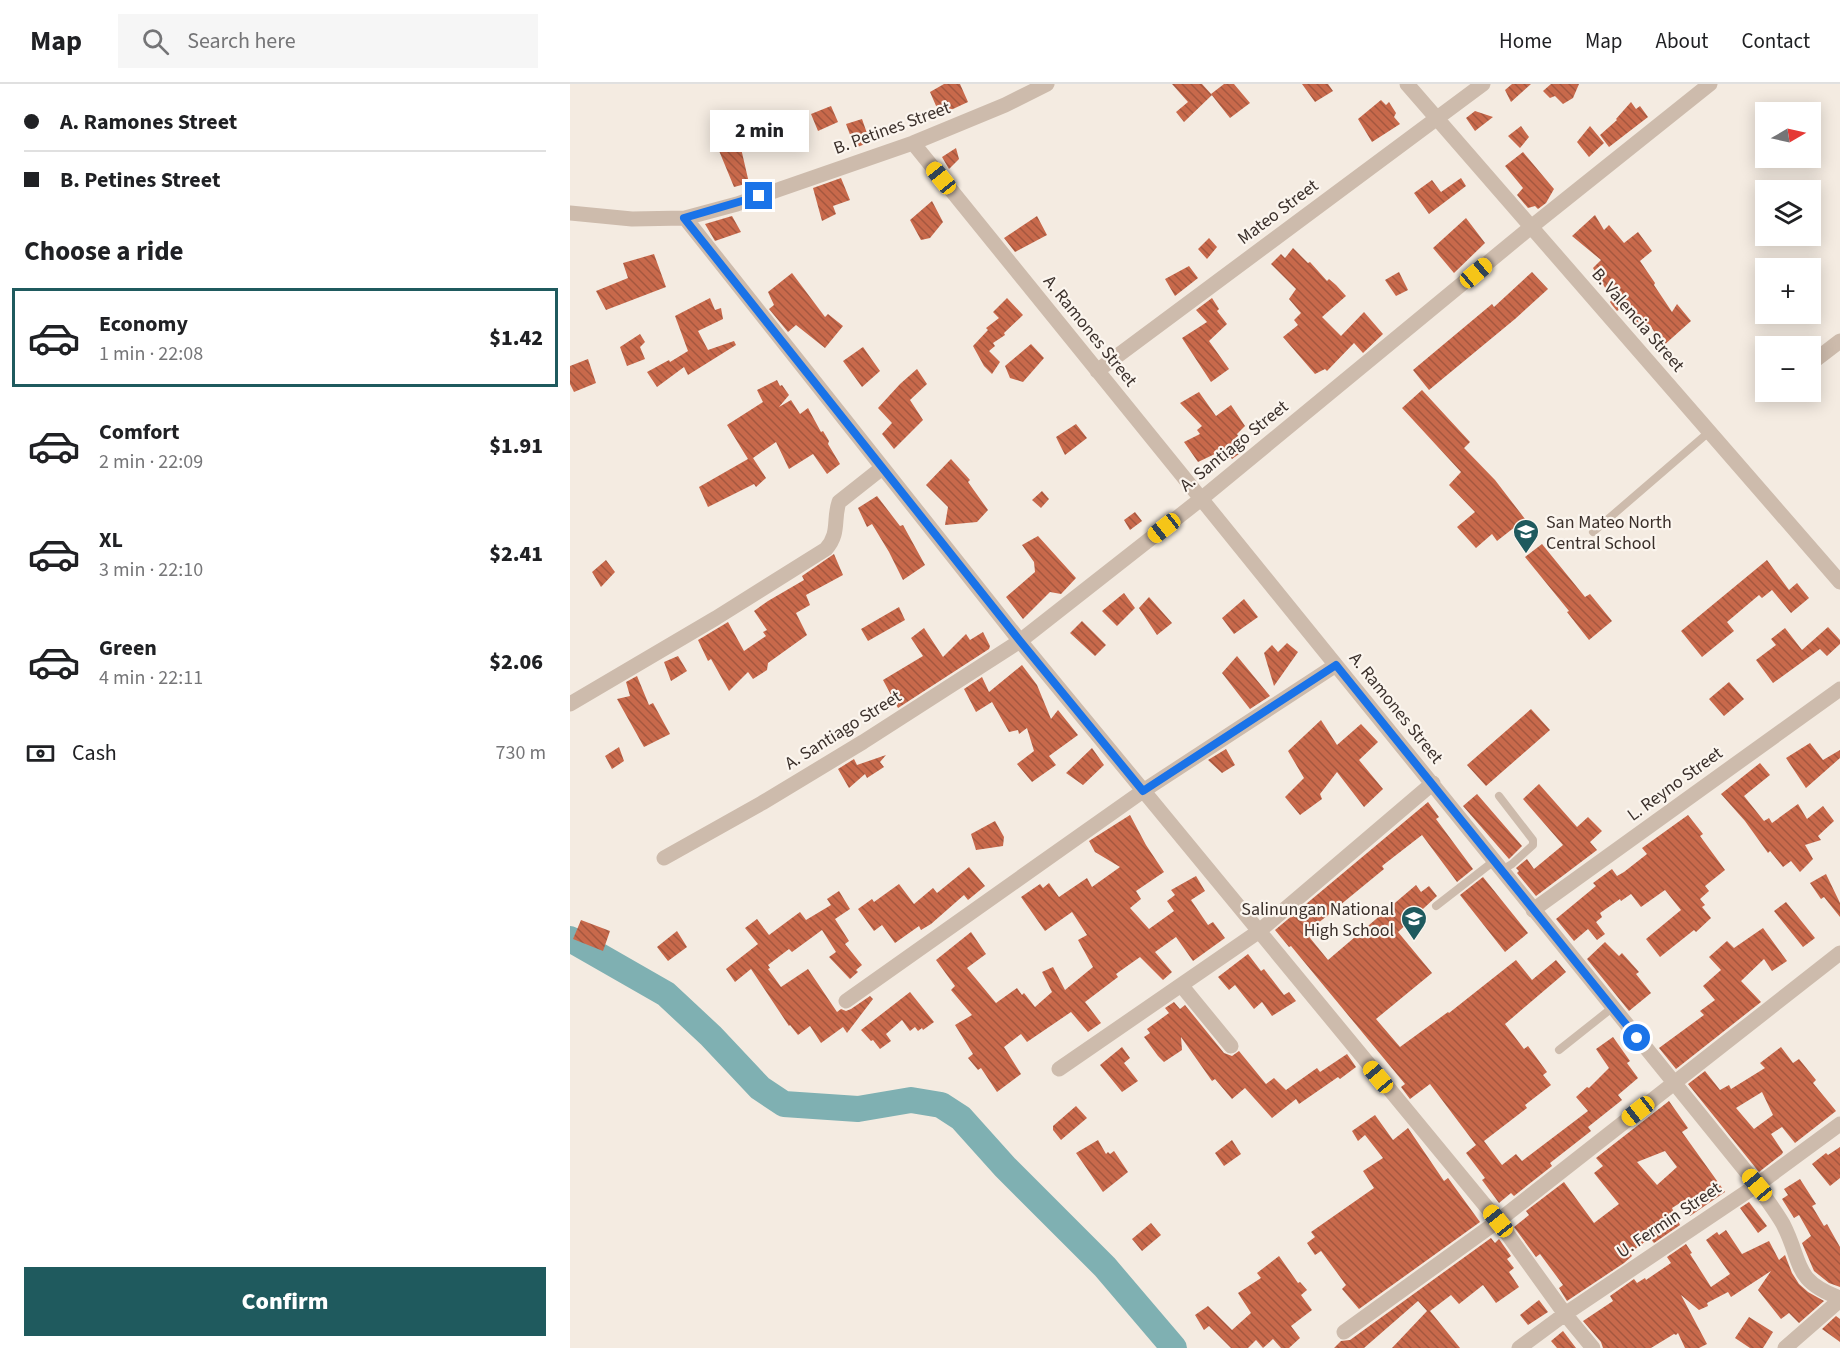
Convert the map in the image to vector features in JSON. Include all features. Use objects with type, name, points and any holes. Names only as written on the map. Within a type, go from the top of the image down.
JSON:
[{"type":"street","name":"B. Petines Street","points":[[570,213],[632,219],[684,218],[738,204],[913,143],[1005,105],[1047,84]]},
{"type":"street","name":"B. Valencia Street","points":[[1407,84],[1840,582]]},
{"type":"street","name":"Mateo Street","points":[[1097,371],[1483,84]]},
{"type":"street","name":"A. Santiago Street","points":[[664,858],[762,803],[863,742],[1020,641],[1201,499],[1531,227],[1710,84]]},
{"type":"street","name":"A. Ramones Street","points":[[913,143],[1757,1185],[1782,1222],[1804,1274],[1812,1285],[1840,1299]]},
{"type":"street","points":[[684,218],[1020,641],[1498,1221],[1564,1314],[1593,1348]]},
{"type":"street","points":[[1821,356],[1840,341]]},
{"type":"street","points":[[570,704],[716,618],[826,549],[833,541],[836,531],[839,502],[882,468]]},
{"type":"street","points":[[846,1001],[1143,791],[1336,665]]},
{"type":"street","name":"L. Reyno Street","points":[[1533,910],[1840,689]]},
{"type":"street","points":[[1059,1069],[1258,932],[1433,783]]},
{"type":"street","points":[[1344,1332],[1498,1221],[1840,953]]},
{"type":"street","points":[[1181,985],[1231,1046]]},
{"type":"street","name":"U. Fermin Street","points":[[1518,1348],[1564,1314],[1757,1185],[1840,1124]]},
{"type":"street","points":[[1785,1348],[1840,1299]]},
{"type":"lane","points":[[1593,532],[1709,432]]},
{"type":"lane","points":[[1436,906],[1498,866],[1512,864],[1533,845],[1533,840],[1499,796]]},
{"type":"lane","points":[[1559,1050],[1612,1008]]},
{"type":"building","points":[[944,84],[960,84],[968,102],[940,115],[930,92]]},
{"type":"building","points":[[1172,84],[1202,84],[1212,95],[1184,122],[1176,112],[1188,102]]},
{"type":"building","points":[[1224,84],[1234,84],[1250,103],[1230,118],[1211,94]]},
{"type":"building","points":[[1302,84],[1328,84],[1333,91],[1315,102]]},
{"type":"building","points":[[1512,84],[1531,84],[1511,102],[1505,90]]},
{"type":"building","points":[[1551,84],[1579,84],[1573,98],[1563,104],[1555,96],[1550,98],[1543,91]]},
{"type":"building","points":[[1381,100],[1386,105],[1389,102],[1396,113],[1394,117],[1400,124],[1372,142],[1358,119]]},
{"type":"building","points":[[1631,102],[1636,109],[1640,106],[1648,117],[1609,147],[1600,135],[1617,120]]},
{"type":"building","points":[[831,106],[838,122],[818,131],[811,114]]},
{"type":"building","points":[[1475,111],[1493,117],[1475,131],[1466,118]]},
{"type":"building","points":[[862,119],[870,142],[855,148],[846,124]]},
{"type":"building","points":[[1521,126],[1529,137],[1520,148],[1508,136]]},
{"type":"building","points":[[1590,126],[1604,143],[1589,157],[1577,142]]},
{"type":"building","points":[[737,131],[749,183],[734,187],[715,141]]},
{"type":"building","points":[[956,148],[959,159],[949,169],[942,157]]},
{"type":"building","points":[[1523,152],[1554,189],[1546,203],[1538,209],[1535,206],[1528,208],[1517,195],[1523,188],[1505,166]]},
{"type":"building","points":[[841,178],[850,200],[833,206],[836,214],[822,221],[813,188]]},
{"type":"building","points":[[1461,178],[1466,186],[1429,214],[1414,193],[1432,180],[1441,192]]},
{"type":"building","points":[[932,201],[943,222],[930,238],[921,240],[910,220]]},
{"type":"building","points":[[1595,215],[1604,230],[1609,225],[1624,243],[1638,232],[1652,251],[1640,261],[1655,283],[1654,285],[1672,312],[1677,304],[1691,321],[1663,346],[1650,325],[1645,330],[1612,305],[1610,302],[1612,299],[1593,268],[1601,260],[1572,236]]},
{"type":"building","points":[[732,216],[741,232],[715,241],[705,224]]},
{"type":"building","points":[[1037,216],[1047,235],[1015,252],[1004,238]]},
{"type":"building","points":[[1466,218],[1485,243],[1454,273],[1433,248]]},
{"type":"building","points":[[1209,238],[1217,247],[1207,259],[1198,249]]},
{"type":"building","points":[[1293,248],[1346,296],[1322,317],[1341,336],[1364,312],[1383,334],[1363,353],[1354,343],[1327,371],[1325,369],[1315,374],[1283,337],[1298,325],[1294,320],[1301,313],[1289,299],[1296,289],[1271,264],[1281,254],[1285,258]]},
{"type":"building","points":[[654,254],[666,287],[606,310],[596,291],[628,278],[623,263]]},
{"type":"building","points":[[1189,266],[1198,278],[1175,296],[1165,279]]},
{"type":"building","points":[[1399,272],[1408,290],[1396,296],[1385,280]]},
{"type":"building","points":[[1532,272],[1548,289],[1429,390],[1413,370],[1492,304],[1494,307]]},
{"type":"building","points":[[792,273],[825,317],[828,314],[843,326],[825,348],[796,325],[788,332],[769,309],[774,305],[768,292]]},
{"type":"building","points":[[710,298],[715,310],[721,308],[723,319],[698,331],[708,350],[734,341],[736,345],[688,375],[684,367],[657,387],[647,372],[688,351],[675,316]]},
{"type":"building","points":[[1007,298],[1023,315],[1004,333],[1005,335],[993,343],[995,346],[989,351],[1000,362],[992,374],[984,366],[973,346],[988,330],[986,328],[999,318],[993,312]]},
{"type":"building","points":[[1212,298],[1219,309],[1217,311],[1227,324],[1209,341],[1229,369],[1211,382],[1182,338],[1207,322],[1196,310]]},
{"type":"building","points":[[640,334],[645,342],[640,347],[645,359],[627,366],[620,347]]},
{"type":"building","points":[[1031,344],[1044,358],[1023,382],[1010,378],[1005,366]]},
{"type":"building","points":[[863,347],[880,371],[862,387],[843,361]]},
{"type":"building","points":[[588,359],[596,383],[574,392],[570,384],[570,366]]},
{"type":"building","points":[[917,369],[927,384],[910,400],[923,420],[894,449],[882,434],[892,423],[878,408]]},
{"type":"building","points":[[777,380],[789,395],[779,407],[791,400],[800,414],[808,408],[821,432],[823,431],[829,441],[828,444],[840,464],[827,474],[813,454],[789,469],[776,442],[753,458],[766,478],[756,487],[754,484],[708,507],[699,487],[748,459],[727,425],[763,402],[757,390]]},
{"type":"building","points":[[1422,390],[1470,442],[1464,448],[1495,480],[1525,519],[1497,541],[1492,534],[1476,548],[1457,527],[1475,512],[1449,485],[1461,472],[1402,408]]},
{"type":"building","points":[[1199,392],[1216,416],[1231,405],[1245,426],[1237,434],[1246,449],[1232,459],[1222,448],[1219,452],[1198,462],[1184,442],[1200,434],[1197,430],[1202,426],[1180,403]]},
{"type":"building","points":[[1076,424],[1087,438],[1065,455],[1056,437]]},
{"type":"building","points":[[951,459],[970,480],[968,482],[988,510],[977,522],[945,525],[948,507],[926,485]]},
{"type":"building","points":[[1042,491],[1049,499],[1041,508],[1032,500]]},
{"type":"building","points":[[877,496],[900,526],[903,525],[925,565],[903,580],[872,524],[867,527],[858,508]]},
{"type":"building","points":[[1135,512],[1142,521],[1130,530],[1124,520]]},
{"type":"building","points":[[1038,536],[1076,578],[1061,594],[1050,592],[1023,619],[1006,597],[1035,572],[1034,562],[1022,545]]},
{"type":"building","points":[[1542,544],[1585,597],[1590,594],[1612,621],[1589,640],[1567,612],[1569,611],[1525,557]]},
{"type":"building","points":[[834,554],[843,575],[806,595],[810,605],[796,613],[807,635],[768,663],[767,670],[753,679],[748,672],[729,691],[711,659],[708,661],[698,640],[728,622],[744,651],[766,636],[763,632],[767,630],[754,611],[804,580],[802,576]]},
{"type":"building","points":[[606,560],[615,572],[601,587],[592,572]]},
{"type":"building","points":[[1767,560],[1789,590],[1797,583],[1809,598],[1791,613],[1772,590],[1762,598],[1759,595],[1727,622],[1734,631],[1702,657],[1681,631]]},
{"type":"building","points":[[1124,593],[1135,608],[1117,626],[1102,611]]},
{"type":"building","points":[[1149,597],[1172,623],[1157,635],[1139,608]]},
{"type":"building","points":[[1244,599],[1258,617],[1234,634],[1222,618]]},
{"type":"building","points":[[899,607],[905,620],[868,641],[861,629]]},
{"type":"building","points":[[1082,621],[1106,645],[1095,656],[1070,633]]},
{"type":"building","points":[[1828,627],[1840,640],[1840,644],[1827,656],[1820,649],[1773,683],[1756,660],[1776,645],[1771,639],[1785,628],[1802,650]]},
{"type":"building","points":[[924,628],[943,657],[966,634],[970,640],[983,632],[990,646],[989,649],[898,708],[883,680],[923,656],[911,638]]},
{"type":"building","points":[[1287,643],[1298,652],[1274,686],[1264,653],[1272,645],[1278,652]]},
{"type":"building","points":[[678,656],[687,671],[671,681],[664,662]]},
{"type":"building","points":[[1237,656],[1270,696],[1250,709],[1222,673]]},
{"type":"building","points":[[1022,665],[1037,685],[1051,719],[1058,710],[1078,735],[1049,756],[1056,765],[1032,782],[1017,764],[1034,751],[1027,728],[1019,734],[1018,730],[1009,732],[992,702],[976,712],[964,689],[982,677],[989,692]]},
{"type":"building","points":[[637,676],[649,705],[653,703],[670,734],[644,747],[617,699],[630,696],[626,682]]},
{"type":"building","points":[[1729,682],[1744,699],[1724,716],[1709,699]]},
{"type":"building","points":[[1531,709],[1550,730],[1486,786],[1467,765]]},
{"type":"building","points":[[1321,720],[1337,745],[1361,724],[1378,742],[1359,760],[1383,789],[1364,807],[1337,772],[1320,794],[1322,799],[1300,815],[1285,797],[1304,778],[1288,751]]},
{"type":"building","points":[[1810,743],[1823,760],[1840,750],[1840,758],[1806,788],[1786,758]]},
{"type":"building","points":[[619,747],[624,761],[612,769],[605,756]]},
{"type":"building","points":[[1092,748],[1104,765],[1083,785],[1066,773]]},
{"type":"building","points":[[1226,749],[1235,765],[1222,773],[1208,760]]},
{"type":"building","points":[[886,755],[880,762],[884,767],[867,778],[865,774],[849,788],[838,769],[854,759],[857,765]]},
{"type":"building","points":[[1760,763],[1770,775],[1744,796],[1764,821],[1769,818],[1772,823],[1798,804],[1807,819],[1823,806],[1834,821],[1818,836],[1821,840],[1805,845],[1813,859],[1800,872],[1791,861],[1783,867],[1770,851],[1768,853],[1745,821],[1721,794]]},
{"type":"building","points":[[1539,784],[1577,827],[1588,817],[1602,831],[1590,842],[1597,850],[1536,896],[1517,873],[1519,871],[1516,868],[1527,859],[1534,869],[1563,845],[1523,799]]},
{"type":"building","points":[[1477,794],[1522,846],[1509,859],[1463,806]]},
{"type":"building","points":[[1428,802],[1439,817],[1436,819],[1473,869],[1457,882],[1422,835],[1382,866],[1384,869],[1306,933],[1328,960],[1416,885],[1421,892],[1429,886],[1437,896],[1398,932],[1432,973],[1376,1019],[1400,1047],[1449,1013],[1516,960],[1532,980],[1556,960],[1566,972],[1505,1024],[1524,1049],[1528,1046],[1547,1072],[1543,1075],[1551,1085],[1525,1105],[1527,1108],[1484,1141],[1502,1165],[1516,1154],[1522,1161],[1588,1111],[1576,1097],[1587,1087],[1589,1088],[1609,1068],[1596,1049],[1613,1037],[1630,1061],[1627,1063],[1638,1078],[1618,1095],[1622,1100],[1588,1127],[1591,1131],[1550,1163],[1552,1166],[1514,1196],[1511,1193],[1499,1203],[1482,1180],[1485,1178],[1466,1153],[1476,1145],[1430,1084],[1410,1099],[1401,1087],[1405,1084],[1291,946],[1289,947],[1275,930]]},
{"type":"building","points":[[1130,815],[1164,872],[1136,891],[1141,899],[1130,908],[1149,929],[1174,911],[1167,901],[1175,895],[1171,890],[1196,876],[1205,891],[1191,900],[1208,925],[1213,922],[1225,938],[1193,961],[1176,937],[1155,952],[1172,972],[1163,980],[1140,957],[1116,974],[1118,977],[1085,1002],[1101,1023],[1088,1032],[1071,1012],[1027,1042],[1021,1034],[1004,1047],[1021,1074],[997,1092],[981,1068],[978,1070],[968,1058],[973,1054],[955,1025],[972,1015],[951,990],[955,986],[936,960],[971,932],[986,954],[967,968],[996,1003],[1017,988],[1035,1007],[1052,992],[1042,972],[1053,967],[1065,990],[1093,967],[1078,940],[1087,935],[1072,912],[1045,931],[1021,897],[1040,884],[1043,888],[1049,883],[1059,897],[1087,878],[1092,887],[1120,867],[1095,852],[1089,841]]},
{"type":"building","points":[[1688,815],[1703,834],[1700,836],[1725,870],[1705,886],[1709,891],[1700,899],[1705,905],[1702,907],[1711,918],[1696,932],[1694,930],[1660,957],[1646,939],[1681,910],[1665,890],[1641,907],[1631,894],[1600,913],[1602,917],[1596,922],[1605,934],[1597,940],[1588,929],[1574,941],[1556,919],[1596,886],[1593,883],[1612,869],[1617,876],[1624,872],[1647,854],[1642,848]]},
{"type":"building","points":[[995,821],[1004,837],[1003,846],[976,850],[971,834]]},
{"type":"building","points":[[969,867],[985,886],[968,900],[964,895],[931,924],[921,930],[919,926],[895,943],[882,925],[874,931],[858,909],[872,899],[874,902],[899,884],[914,904],[933,888],[937,893]]},
{"type":"building","points":[[1826,874],[1840,903],[1840,917],[1824,897],[1821,899],[1810,883]]},
{"type":"building","points":[[1483,877],[1528,933],[1505,952],[1460,895]]},
{"type":"building","points":[[839,891],[850,909],[835,919],[849,941],[845,944],[862,965],[856,970],[858,972],[850,979],[829,957],[836,952],[822,930],[792,952],[789,949],[768,965],[770,968],[768,969],[781,987],[808,969],[837,1012],[841,1009],[846,1011],[851,1009],[870,996],[873,999],[847,1033],[843,1027],[821,1043],[810,1026],[798,1035],[789,1026],[751,969],[735,982],[726,969],[758,944],[745,928],[757,919],[769,935],[800,912],[806,920],[831,905],[827,899]]},
{"type":"building","points":[[1786,902],[1815,938],[1803,947],[1774,911]]},
{"type":"building","points":[[581,920],[610,931],[603,951],[573,939]]},
{"type":"building","points":[[1763,928],[1787,961],[1772,971],[1764,959],[1741,981],[1761,1002],[1676,1069],[1659,1048],[1704,1015],[1700,1011],[1715,1000],[1703,986],[1721,970],[1709,957],[1727,941],[1734,948]]},
{"type":"building","points":[[677,931],[687,947],[668,961],[657,947]]},
{"type":"building","points":[[1605,942],[1619,956],[1622,953],[1639,972],[1636,974],[1651,993],[1629,1011],[1587,959]]},
{"type":"building","points":[[1248,954],[1261,971],[1264,969],[1284,995],[1289,992],[1296,1001],[1272,1016],[1262,1002],[1254,1009],[1235,985],[1229,990],[1218,977]]},
{"type":"building","points":[[910,992],[934,1022],[923,1030],[922,1028],[918,1031],[915,1027],[910,1031],[902,1020],[886,1034],[891,1041],[880,1049],[861,1030]]},
{"type":"building","points":[[1174,1002],[1180,1009],[1185,1005],[1224,1053],[1232,1056],[1239,1051],[1266,1084],[1274,1078],[1286,1090],[1317,1068],[1320,1072],[1347,1054],[1356,1067],[1299,1104],[1296,1099],[1272,1118],[1245,1088],[1232,1099],[1215,1079],[1212,1081],[1181,1037],[1182,1050],[1164,1062],[1158,1056],[1144,1037],[1150,1033],[1147,1029],[1169,1013],[1165,1008]]},
{"type":"building","points":[[1122,1047],[1130,1058],[1124,1063],[1138,1081],[1122,1092],[1100,1065]]},
{"type":"building","points":[[1781,1047],[1793,1063],[1799,1059],[1816,1080],[1813,1083],[1836,1111],[1795,1143],[1782,1127],[1771,1134],[1783,1152],[1759,1172],[1688,1084],[1705,1071],[1720,1090],[1729,1085],[1731,1089],[1765,1068],[1760,1063]],"holes":[[[1762,1092],[1773,1115],[1754,1129],[1736,1108]]]},
{"type":"building","points":[[1669,1101],[1688,1128],[1682,1132],[1725,1192],[1690,1216],[1680,1203],[1672,1208],[1680,1225],[1654,1243],[1650,1238],[1630,1253],[1632,1256],[1624,1263],[1567,1301],[1559,1288],[1563,1285],[1540,1254],[1536,1257],[1514,1227],[1529,1215],[1526,1211],[1564,1182],[1594,1223],[1619,1204],[1594,1173],[1603,1166],[1596,1158]],"holes":[[[1665,1151],[1677,1167],[1657,1185],[1637,1162]]]},
{"type":"building","points":[[1076,1106],[1087,1118],[1061,1140],[1053,1130],[1053,1126]]},
{"type":"building","points":[[1375,1115],[1393,1140],[1408,1128],[1444,1181],[1448,1178],[1480,1222],[1359,1309],[1342,1289],[1346,1285],[1321,1251],[1315,1255],[1307,1243],[1315,1237],[1311,1232],[1374,1188],[1363,1171],[1383,1158],[1365,1135],[1358,1141],[1352,1131]]},
{"type":"building","points":[[1098,1140],[1106,1154],[1114,1151],[1128,1172],[1103,1192],[1076,1153]]},
{"type":"building","points":[[1232,1140],[1241,1154],[1224,1166],[1215,1153]]},
{"type":"building","points":[[1840,1147],[1840,1178],[1830,1186],[1812,1164],[1826,1153],[1828,1155]]},
{"type":"building","points":[[1800,1179],[1816,1204],[1812,1206],[1824,1226],[1827,1224],[1840,1247],[1840,1287],[1829,1283],[1814,1271],[1802,1243],[1811,1236],[1799,1215],[1794,1218],[1782,1199],[1788,1195],[1784,1189]]},
{"type":"building","points":[[1749,1202],[1767,1226],[1758,1233],[1740,1208]]},
{"type":"building","points":[[1151,1223],[1161,1235],[1142,1251],[1132,1239]]},
{"type":"building","points":[[1726,1230],[1742,1254],[1769,1241],[1779,1260],[1785,1255],[1799,1284],[1824,1301],[1799,1323],[1789,1313],[1781,1319],[1758,1290],[1771,1271],[1731,1297],[1728,1292],[1699,1310],[1681,1295],[1707,1344],[1699,1348],[1685,1348],[1678,1333],[1651,1348],[1603,1348],[1601,1342],[1583,1321],[1613,1301],[1610,1296],[1634,1279],[1637,1283],[1645,1278],[1646,1280],[1671,1263],[1667,1257],[1686,1244],[1711,1287],[1730,1274],[1706,1240],[1717,1232],[1719,1235]]},
{"type":"building","points":[[1491,1238],[1495,1243],[1499,1239],[1511,1256],[1507,1259],[1514,1268],[1509,1272],[1519,1287],[1496,1303],[1483,1285],[1459,1304],[1451,1295],[1430,1311],[1460,1348],[1392,1348],[1427,1311],[1418,1301],[1364,1348],[1334,1348],[1341,1341],[1350,1340]]},
{"type":"building","points":[[1279,1256],[1298,1283],[1300,1282],[1307,1290],[1301,1295],[1312,1310],[1291,1326],[1300,1338],[1289,1348],[1281,1348],[1273,1339],[1263,1348],[1256,1340],[1248,1348],[1231,1348],[1209,1326],[1204,1330],[1195,1315],[1208,1306],[1232,1330],[1251,1313],[1238,1293],[1261,1278],[1257,1273]]},
{"type":"building","points":[[1539,1300],[1548,1312],[1528,1325],[1520,1315]]},
{"type":"building","points":[[1836,1316],[1840,1319],[1840,1342],[1822,1329]]},
{"type":"building","points":[[1749,1317],[1773,1332],[1763,1348],[1750,1348],[1735,1338]]},
{"type":"building","points":[[1563,1331],[1576,1348],[1557,1348],[1551,1341]]},
{"type":"waterway","points":[[570,939],[666,994],[711,1036],[760,1088],[784,1104],[858,1109],[911,1100],[941,1105],[961,1118],[1005,1167],[1105,1267],[1174,1348]]},
{"type":"place","name":"San Mateo North Central School","points":[[1526,555]]},
{"type":"place","name":"Salinungan National High School","points":[[1414,942]]},
{"type":"route","points":[[759,196],[684,218],[1020,641],[1143,791],[1336,665],[1637,1038]]}]
